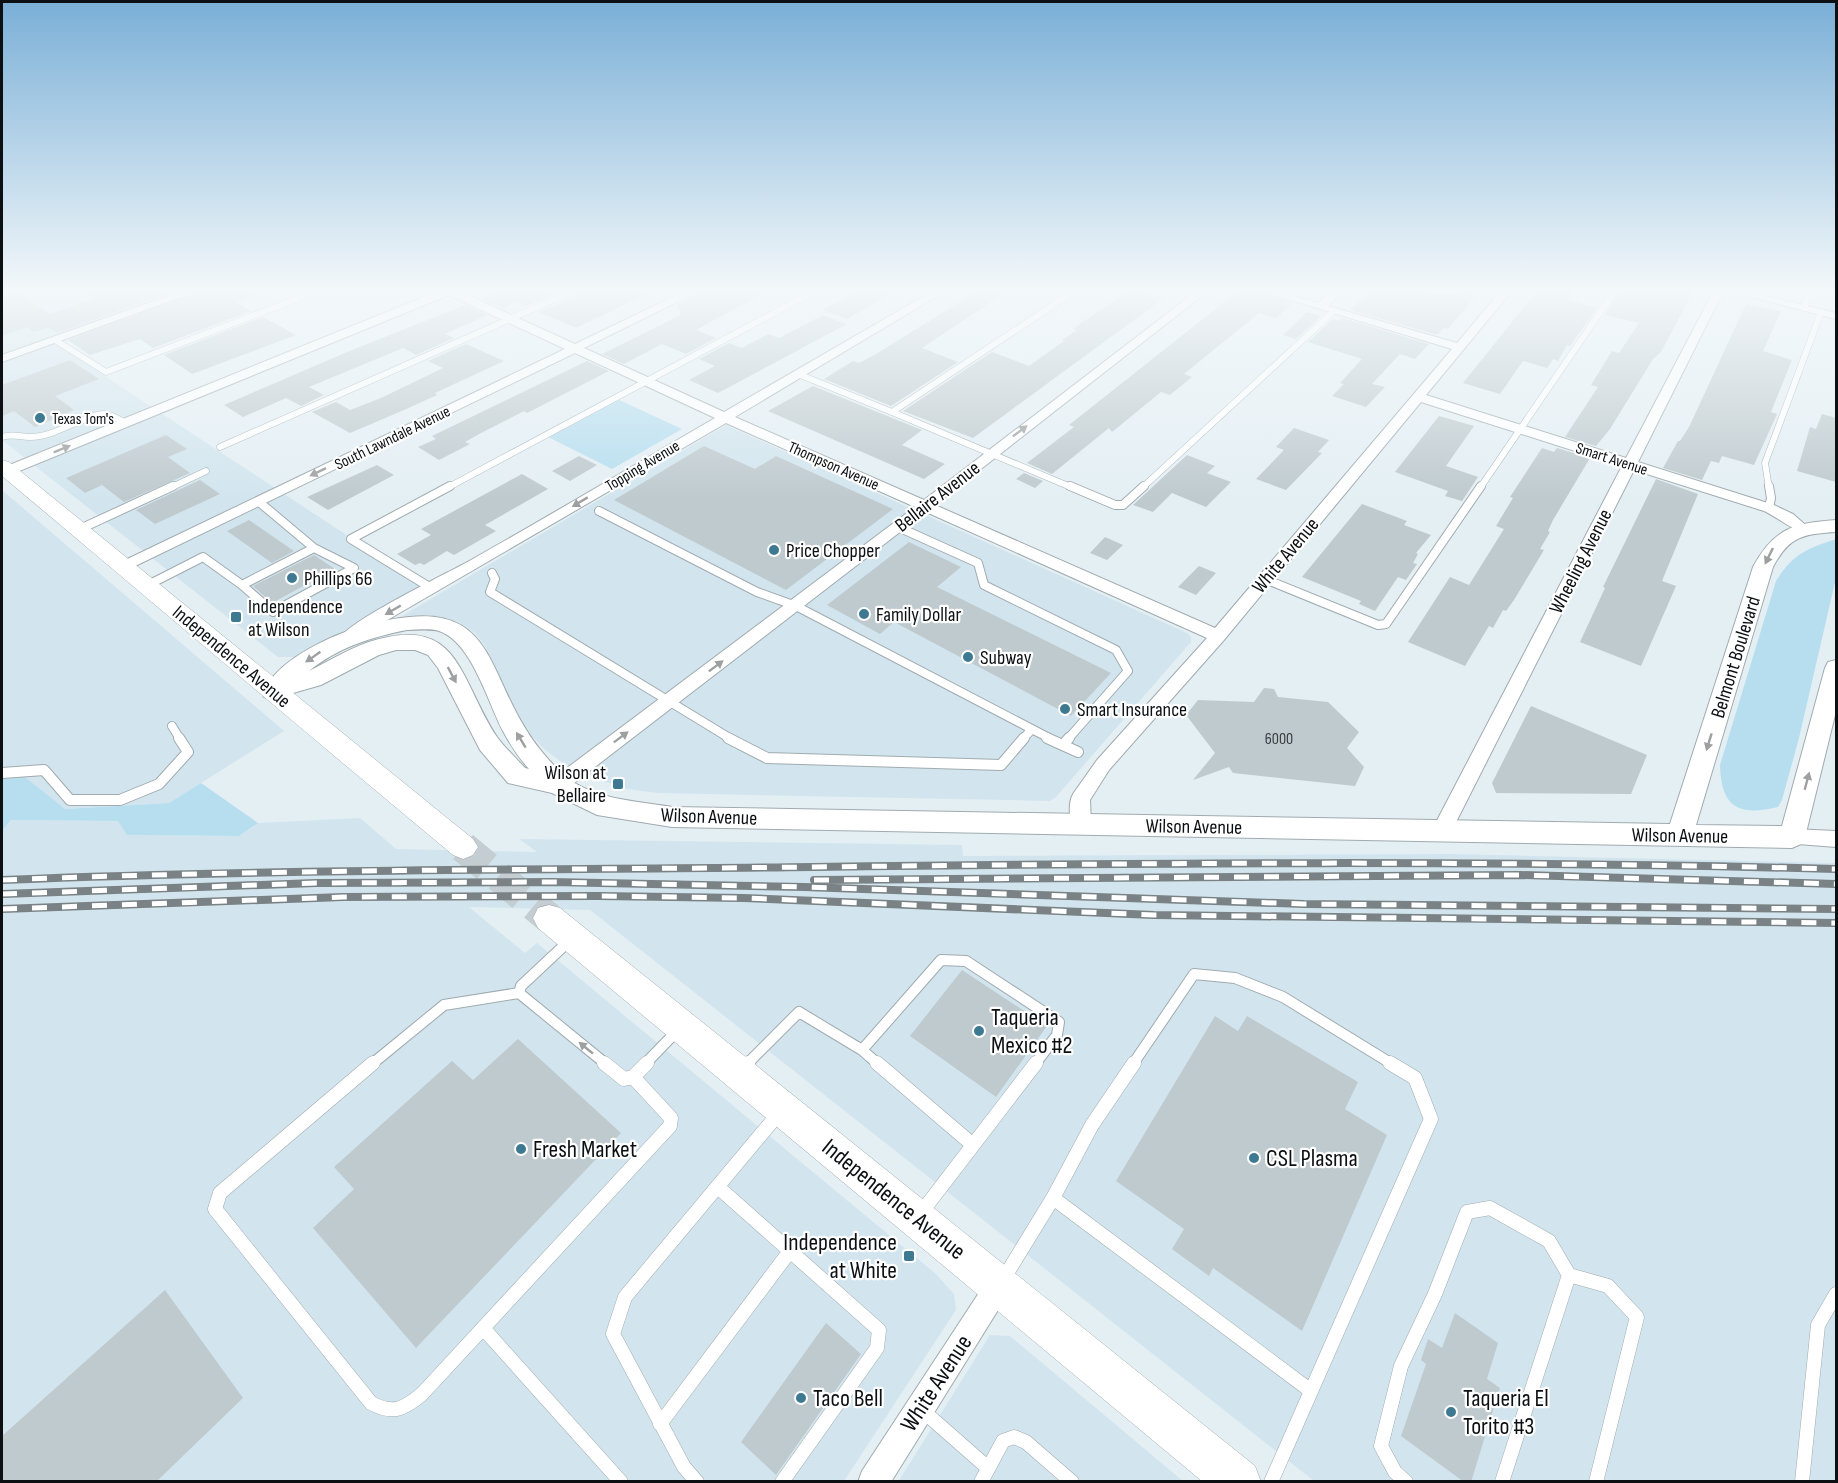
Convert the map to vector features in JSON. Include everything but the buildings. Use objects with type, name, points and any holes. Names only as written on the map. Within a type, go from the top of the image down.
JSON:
[{"type":"main road","name":"Independence Avenue","points":[[4,469],[80,529],[272,691],[463,847]]},
{"type":"main road","name":"Belmont Boulevard","points":[[1680,835],[1763,567],[1772,547],[1802,528],[1836,526]]},
{"type":"main road","name":"Wilson Avenue","points":[[272,691],[315,655],[347,639],[402,624],[430,623],[456,631],[474,650],[523,744],[558,785]]},
{"type":"main road","name":"Wilson Avenue","points":[[272,691],[313,679],[372,649],[396,642],[418,642],[436,650],[447,664],[489,744],[517,776],[558,785],[597,805],[672,817],[1792,837]]},
{"type":"main road","points":[[1792,837],[1836,668]]},
{"type":"main road","name":"Independence Avenue","points":[[561,928],[917,1218],[1223,1476]]},
{"type":"street","points":[[4,469],[276,361]]},
{"type":"street","name":"South Lawndale Avenue","points":[[124,566],[547,361]]},
{"type":"street","name":"Thompson Avenue","points":[[603,361],[1218,636]]},
{"type":"street","name":"Topping Avenue","points":[[347,639],[366,625],[477,563],[820,361]]},
{"type":"street","name":"Bellaire Avenue","points":[[558,785],[796,606],[1112,361]]},
{"type":"street","name":"White Avenue","points":[[1081,824],[1080,799],[1104,765],[1218,636],[1449,361]]},
{"type":"street","name":"Wheeling Avenue","points":[[1442,830],[1682,361]]},
{"type":"street","name":"Smart Avenue","points":[[1419,397],[1769,508],[1802,528]]},
{"type":"street","name":"Wilson Avenue","points":[[1792,837],[1836,839]]},
{"type":"street","name":"White Avenue","points":[[873,1482],[999,1286]]},
{"type":"lane","points":[[89,361],[106,372],[134,361]]},
{"type":"lane","points":[[220,447],[416,361]]},
{"type":"lane","points":[[431,588],[351,539],[683,361]]},
{"type":"lane","points":[[892,412],[969,361]]},
{"type":"lane","points":[[798,374],[1115,505],[1123,505],[1279,361]]},
{"type":"lane","points":[[1265,579],[1378,625],[1386,624],[1566,361]]},
{"type":"lane","points":[[1769,508],[1772,498],[1766,463],[1803,361]]},
{"type":"lane","points":[[2,437],[11,434],[31,437],[55,432],[102,414],[112,415],[125,423]]},
{"type":"lane","points":[[80,529],[206,471]]},
{"type":"lane","points":[[148,585],[203,557],[242,585],[273,612],[354,568],[314,548],[258,501]]},
{"type":"lane","points":[[599,511],[757,592],[796,606],[1031,730],[1078,752]]},
{"type":"lane","points":[[898,527],[978,563],[984,585],[1116,650],[1128,671],[1063,745]]},
{"type":"lane","points":[[242,585],[314,548]]},
{"type":"lane","points":[[492,573],[495,579],[490,592],[752,752],[767,758],[1001,765],[1031,730]]},
{"type":"lane","points":[[2,773],[44,770],[70,800],[120,800],[159,784],[188,752],[172,726]]},
{"type":"lane","points":[[519,993],[521,986],[561,928]]},
{"type":"lane","points":[[862,1050],[941,960],[966,961],[1059,1022],[1057,1035],[917,1218]]},
{"type":"lane","points":[[999,1286],[1053,1198],[1092,1125],[1194,974],[1235,978],[1283,998],[1415,1078],[1431,1119],[1271,1482]]},
{"type":"lane","points":[[633,1077],[671,1118],[670,1126],[483,1328],[408,1405],[394,1412],[384,1411],[371,1403],[215,1209],[220,1193],[434,1011],[444,1005],[519,993],[624,1079],[633,1077],[682,1026]]},
{"type":"lane","points":[[738,1072],[799,1012],[862,1050],[973,1145]]},
{"type":"lane","points":[[698,1482],[684,1467],[613,1334],[625,1297],[783,1109]]},
{"type":"lane","points":[[718,1187],[879,1330],[877,1348],[782,1482]]},
{"type":"lane","points":[[1053,1198],[1311,1391]]},
{"type":"lane","points":[[1406,1482],[1395,1472],[1381,1446],[1401,1365],[1435,1294],[1467,1212],[1490,1208],[1549,1241],[1569,1275],[1608,1286],[1637,1317],[1596,1482]]},
{"type":"lane","points":[[660,1424],[790,1251]]},
{"type":"lane","points":[[1502,1482],[1569,1275]]},
{"type":"lane","points":[[1802,1482],[1818,1325],[1836,1294]]},
{"type":"lane","points":[[483,1328],[621,1482]]},
{"type":"lane","points":[[920,1408],[985,1475],[1003,1441],[1014,1437],[1026,1442],[1072,1482]]},
{"type":"shaded area","points":[[2,361],[82,361],[348,536],[348,541],[418,584],[419,587],[299,657],[278,657],[2,440]]},
{"type":"shaded area","points":[[617,399],[682,429],[612,469],[548,437]]},
{"type":"shaded area","points":[[726,425],[1187,633],[1191,637],[1191,642],[1056,797],[1050,801],[657,793],[627,789],[603,781],[560,761],[543,748],[526,730],[484,644],[475,633],[447,618],[425,615],[402,616]]},
{"type":"shaded area","points":[[2,490],[284,731],[169,803],[64,809],[25,777],[2,779]]},
{"type":"shaded area","points":[[1836,539],[1836,578],[1799,738],[1782,800],[1778,807],[1764,810],[1742,809],[1728,799],[1721,779],[1720,765],[1776,581],[1795,558],[1816,546]]},
{"type":"shaded area","points":[[25,777],[65,809],[169,803],[201,783],[258,823],[239,836],[127,835],[118,821],[11,820],[2,831],[2,779]]},
{"type":"shaded area","points":[[360,818],[396,849],[537,852],[519,839],[962,845],[963,856],[1452,854],[1836,863],[1836,1481],[1314,1481],[590,910],[469,907],[525,953],[537,943],[936,1274],[954,1294],[956,1310],[844,1481],[2,1482],[2,831],[11,820],[119,821],[128,835],[239,836],[258,823]]},
{"type":"shaded area","points":[[990,1335],[1010,1336],[1183,1481],[898,1482]]},
{"type":"tunnel","points":[[463,847],[549,918]]},
{"type":"railway","points":[[2,880],[306,872],[1197,864],[1580,864],[1836,869]]},
{"type":"railway","points":[[814,880],[1520,875],[1836,884]]},
{"type":"railway","points":[[2,894],[316,883],[551,882],[804,887],[1304,904],[1836,909]]},
{"type":"railway","points":[[2,909],[343,897],[599,896],[743,898],[1154,915],[1836,923]]},
{"type":"place","name":"Texas Tom's","points":[[40,418]]},
{"type":"place","name":"Price Chopper","points":[[774,550]]},
{"type":"place","name":"Phillips 66","points":[[292,578]]},
{"type":"place","name":"Family Dollar","points":[[864,614]]},
{"type":"place","name":"Independence at Wilson","points":[[236,617]]},
{"type":"place","name":"Subway","points":[[968,657]]},
{"type":"place","name":"Smart Insurance","points":[[1065,709]]},
{"type":"place","name":"Wilson at Bellaire","points":[[618,784]]},
{"type":"place","name":"Taqueria Mexico #2","points":[[979,1031]]},
{"type":"place","name":"Fresh Market","points":[[521,1149]]},
{"type":"place","name":"CSL Plasma","points":[[1254,1158]]},
{"type":"place","name":"Independence at White","points":[[909,1256]]},
{"type":"place","name":"Taco Bell","points":[[801,1398]]},
{"type":"place","name":"Taqueria El Torito #3","points":[[1451,1412]]}]
